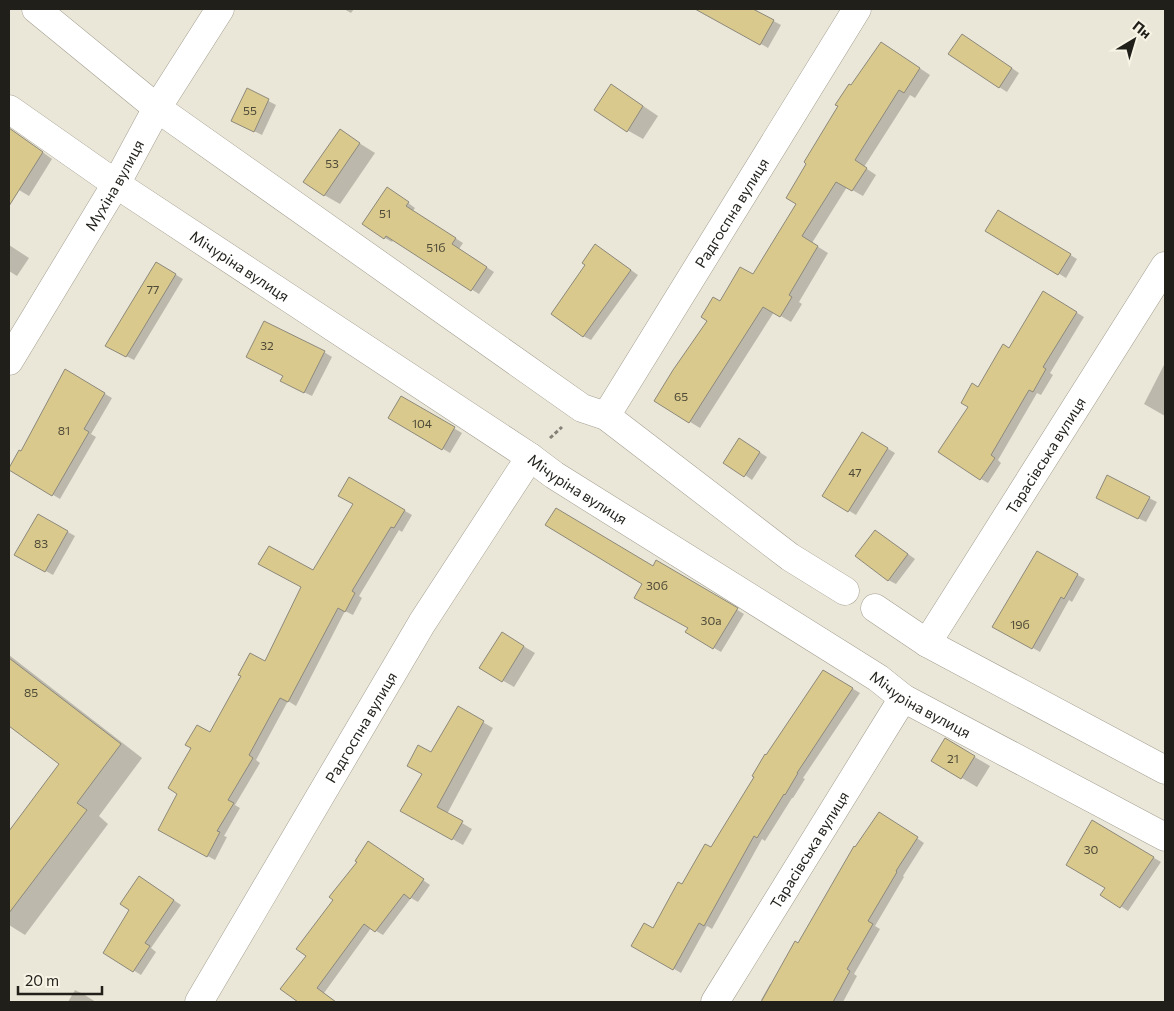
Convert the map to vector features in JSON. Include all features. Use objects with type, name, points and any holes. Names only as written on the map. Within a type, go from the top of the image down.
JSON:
[{"type":"street","points":[[36,9],[157,108],[594,412],[790,557],[845,591]]},
{"type":"street","name":"Мухіна вулиця","points":[[9,361],[116,184],[157,108],[220,9]]},
{"type":"street","name":"Радгоспна вулиця","points":[[594,412],[857,9]]},
{"type":"street","name":"Мічуріна вулиця","points":[[9,110],[116,184],[530,457],[554,475],[878,678],[903,698],[1165,838]]},
{"type":"street","name":"Тарасівська вулиця","points":[[927,642],[1165,266]]},
{"type":"street","name":"Радгоспна вулиця","points":[[199,1002],[422,623],[530,457]]},
{"type":"street","points":[[875,608],[927,642],[1165,770]]},
{"type":"street","name":"Тарасівська вулиця","points":[[715,1002],[903,698]]},
{"type":"path","points":[[530,457],[594,412]]},
{"type":"building","points":[[695,9],[753,9],[774,20],[760,45]]},
{"type":"building","points":[[962,34],[1012,68],[999,88],[948,54]]},
{"type":"building","points":[[881,42],[920,68],[904,93],[899,90],[855,160],[867,168],[852,191],[836,182],[802,236],[818,246],[789,295],[792,297],[780,317],[763,307],[689,423],[654,401],[707,321],[701,317],[713,297],[720,301],[740,267],[753,274],[796,204],[786,198],[806,164],[804,162],[838,106],[835,105]]},
{"type":"building","points":[[611,84],[643,106],[627,132],[594,110]]},
{"type":"building","points":[[247,88],[269,99],[254,132],[231,121]]},
{"type":"building","points":[[9,128],[43,152],[9,206]]},
{"type":"building","points":[[340,129],[360,143],[324,196],[303,182]]},
{"type":"building","points":[[387,187],[409,202],[406,206],[456,238],[452,244],[487,267],[471,291],[386,236],[384,239],[362,224]]},
{"type":"building","points":[[998,210],[1071,254],[1058,275],[985,231]]},
{"type":"building","points":[[595,244],[631,270],[583,337],[551,314],[585,265],[582,263]]},
{"type":"building","points":[[156,262],[176,274],[126,357],[105,346]]},
{"type":"building","points":[[1043,291],[1077,312],[1043,367],[1046,369],[1033,392],[1029,390],[991,455],[995,458],[980,480],[938,452],[968,407],[961,403],[972,383],[978,387],[1003,344],[1009,348]]},
{"type":"building","points":[[264,321],[325,351],[304,393],[280,381],[283,376],[246,357]]},
{"type":"building","points":[[65,369],[105,393],[84,429],[89,432],[52,496],[9,470],[9,468],[19,450],[21,451]]},
{"type":"building","points":[[401,396],[455,427],[442,450],[388,418]]},
{"type":"building","points":[[862,432],[888,448],[848,512],[822,496]]},
{"type":"building","points":[[739,438],[760,452],[744,477],[723,463]]},
{"type":"building","points":[[1107,475],[1150,497],[1138,519],[1096,498]]},
{"type":"building","points":[[349,477],[405,510],[394,528],[391,527],[352,591],[355,593],[345,612],[338,608],[288,702],[280,698],[249,755],[253,758],[228,800],[234,803],[217,831],[220,832],[207,857],[158,830],[177,794],[168,788],[191,748],[185,745],[197,725],[210,732],[241,676],[238,675],[250,653],[265,661],[301,587],[258,564],[269,546],[313,570],[353,504],[338,496]]},
{"type":"building","points":[[556,508],[653,566],[656,560],[738,608],[713,649],[685,632],[688,628],[634,598],[642,584],[545,525]]},
{"type":"building","points":[[38,514],[68,531],[45,572],[14,555]]},
{"type":"building","points":[[875,530],[908,554],[888,581],[855,556]]},
{"type":"building","points":[[1037,551],[1078,574],[1064,599],[1061,597],[1032,649],[992,627]]},
{"type":"building","points":[[502,632],[524,646],[502,682],[479,668]]},
{"type":"building","points":[[9,658],[121,744],[77,803],[87,810],[9,913],[9,831],[59,764],[9,726]]},
{"type":"building","points":[[823,670],[853,688],[757,838],[754,836],[704,926],[699,923],[673,970],[631,946],[644,923],[653,928],[678,882],[682,884],[705,844],[711,847],[754,777],[752,776],[765,754]]},
{"type":"building","points":[[458,706],[484,721],[437,807],[463,821],[452,840],[400,811],[422,774],[407,766],[418,745],[431,752]]},
{"type":"building","points":[[945,738],[975,756],[961,779],[931,761]]},
{"type":"building","points":[[879,812],[918,837],[896,871],[868,921],[873,924],[847,969],[850,971],[833,1002],[761,1002],[795,941],[798,943],[854,846]]},
{"type":"building","points":[[1092,820],[1154,857],[1120,908],[1100,895],[1105,888],[1066,865]]},
{"type":"building","points":[[368,841],[424,879],[410,899],[404,894],[375,932],[364,924],[317,988],[336,1002],[298,1002],[280,989],[306,956],[296,949],[333,900],[329,897],[357,862],[355,861]]},
{"type":"building","points":[[139,876],[174,900],[145,943],[150,946],[133,972],[103,953],[129,910],[120,904]]}]
